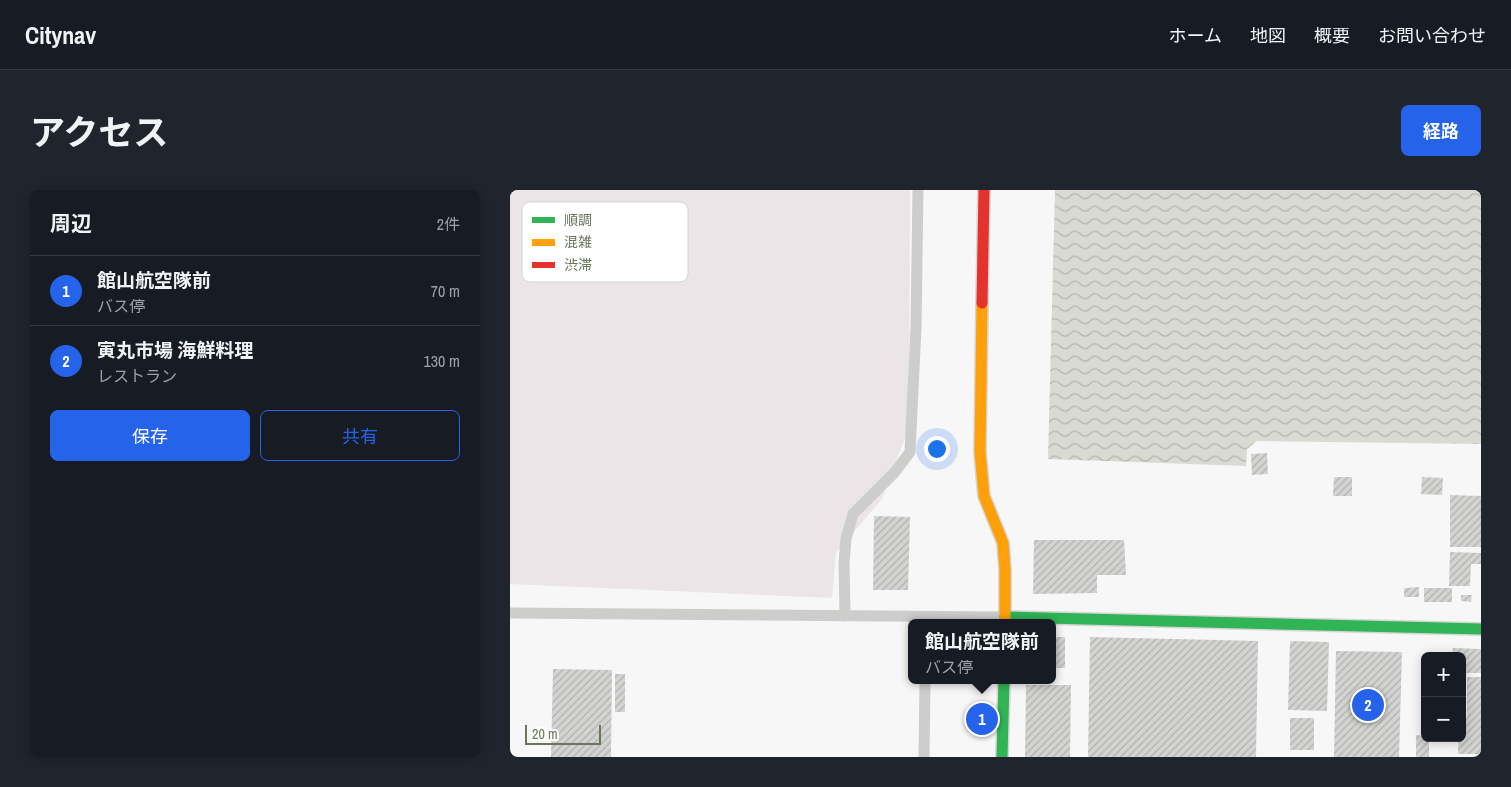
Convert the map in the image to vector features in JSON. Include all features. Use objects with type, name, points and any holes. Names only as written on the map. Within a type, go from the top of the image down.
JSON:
[{"type":"street","points":[[984,190],[980,452],[984,496],[1003,543],[1005,619]]},
{"type":"street","points":[[1056,621],[1481,629]]},
{"type":"street","points":[[1002,757],[1004,684]]},
{"type":"lane","points":[[845,616],[844,563],[846,539],[853,514],[894,472],[910,452],[916,328],[918,190]]},
{"type":"lane","points":[[510,613],[845,616],[926,619]]},
{"type":"lane","points":[[924,757],[925,684]]},
{"type":"shaded area","points":[[510,190],[910,190],[909,427],[882,499],[836,553],[832,598],[510,584]]},
{"type":"water","points":[[1055,190],[1481,190],[1481,444],[1257,441],[1247,449],[1246,466],[1048,459]]},
{"type":"building","points":[[1267,453],[1268,474],[1252,475],[1251,454]]},
{"type":"building","points":[[1334,477],[1352,477],[1352,496],[1333,496]]},
{"type":"building","points":[[1422,477],[1443,478],[1442,495],[1421,494]]},
{"type":"building","points":[[1450,495],[1481,496],[1481,547],[1450,547]]},
{"type":"building","points":[[874,516],[910,517],[908,590],[873,590]]},
{"type":"building","points":[[1034,540],[1124,540],[1126,575],[1097,575],[1097,593],[1033,594]]},
{"type":"building","points":[[1450,552],[1481,553],[1481,564],[1471,564],[1470,586],[1449,586]]},
{"type":"building","points":[[1419,587],[1419,597],[1404,597],[1404,588]]},
{"type":"building","points":[[1424,588],[1452,588],[1452,602],[1424,602]]},
{"type":"building","points":[[1461,595],[1472,595],[1471,602],[1461,601]]},
{"type":"building","points":[[1056,637],[1065,637],[1065,668],[1056,668]]},
{"type":"building","points":[[1090,637],[1258,641],[1256,757],[1088,757]]},
{"type":"building","points":[[1290,641],[1329,642],[1327,711],[1288,710]]},
{"type":"building","points":[[1453,648],[1481,649],[1481,673],[1466,673],[1466,652],[1452,652]]},
{"type":"building","points":[[1336,651],[1402,652],[1399,757],[1334,757]]},
{"type":"building","points":[[553,669],[612,670],[611,757],[551,757]]},
{"type":"building","points":[[615,674],[625,674],[625,712],[615,712]]},
{"type":"building","points":[[1467,677],[1481,677],[1481,754],[1458,754],[1458,742],[1466,742]]},
{"type":"building","points":[[1026,685],[1071,685],[1070,757],[1025,757]]},
{"type":"building","points":[[1290,718],[1314,718],[1314,750],[1290,750]]},
{"type":"building","points":[[1416,735],[1421,736],[1421,742],[1429,742],[1429,757],[1416,757]]},
{"type":"traffic: fast","points":[[1005,617],[1481,629]]},
{"type":"traffic: fast","points":[[1002,757],[1004,684]]},
{"type":"traffic: slow","points":[[982,303],[980,452],[984,496],[1003,543],[1005,619]]},
{"type":"traffic: jam","points":[[982,303],[984,190]]},
{"type":"place","name":"寅丸市場 海鮮料理","points":[[1368,705]]},
{"type":"place","name":"館山航空隊前","points":[[982,719]]}]
